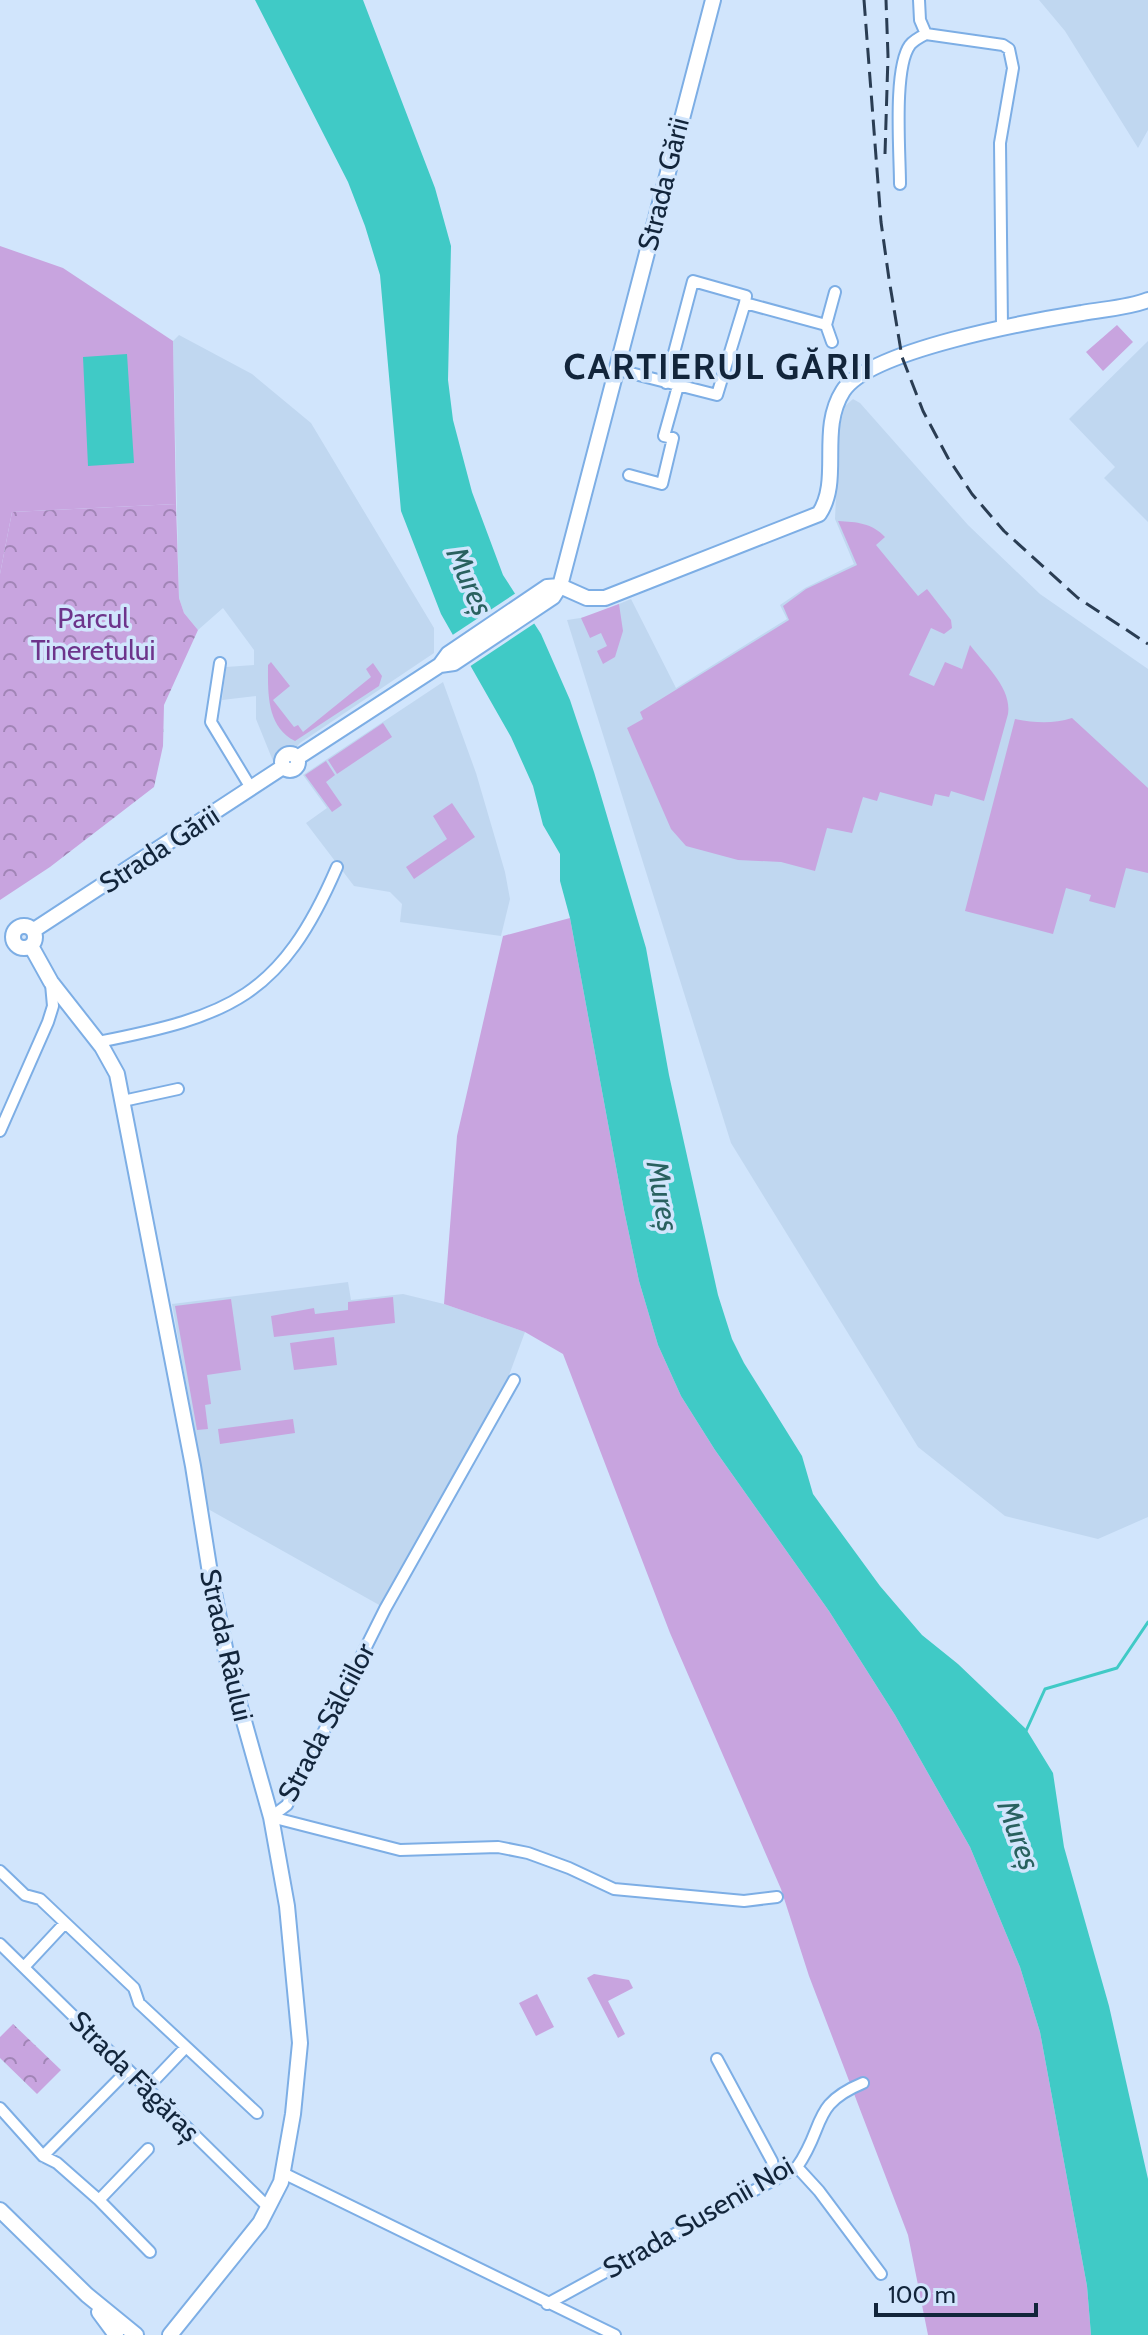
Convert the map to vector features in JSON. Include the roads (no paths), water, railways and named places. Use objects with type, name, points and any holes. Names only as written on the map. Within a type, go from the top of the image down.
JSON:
[{"type":"main road","name":"Strada Gării","points":[[6,939],[20,926],[34,930],[283,767],[282,761],[286,755],[293,754],[297,758],[553,590],[713,0]]},
{"type":"main road","points":[[553,590],[587,598],[605,598],[819,514],[828,496],[830,429],[837,402],[844,389],[865,371],[1002,326],[1148,300]]},
{"type":"main road","points":[[6,939],[19,947],[31,946],[36,938],[34,930]]},
{"type":"main road","name":"Strada Râului","points":[[31,946],[51,982],[98,1042],[117,1074],[229,1668],[271,1817],[287,1906],[300,2043],[283,2173],[269,2208],[170,2335]]},
{"type":"main road","points":[[0,2210],[87,2295],[136,2335]]},
{"type":"main road","points":[[87,2295],[116,2335]]},
{"type":"street","points":[[919,0],[920,20],[926,34]]},
{"type":"street","points":[[900,184],[900,79],[903,59],[911,45],[926,34],[1003,45],[1009,49],[1013,68],[1000,143],[1002,326]]},
{"type":"street","name":"Strada Gării","points":[[666,383],[693,281],[746,296],[745,303],[826,325]]},
{"type":"street","points":[[832,342],[826,325],[835,292]]},
{"type":"street","points":[[615,369],[717,395],[745,303]]},
{"type":"street","points":[[629,475],[662,484],[673,438],[664,436],[678,386]]},
{"type":"street","points":[[220,663],[211,722],[251,788]]},
{"type":"street","points":[[98,1042],[188,1022],[244,997],[269,977],[294,946],[319,910],[337,867]]},
{"type":"street","points":[[0,1131],[48,1022],[53,1006],[51,982]]},
{"type":"street","points":[[123,1101],[178,1089]]},
{"type":"street","name":"Strada Sălciilor","points":[[271,1817],[287,1805],[385,1609],[514,1380]]},
{"type":"street","name":"Strada Sălciilor","points":[[271,1817],[400,1850],[498,1847],[528,1853],[569,1868],[602,1885],[628,1891],[744,1901],[777,1897]]},
{"type":"street","points":[[0,1871],[25,1895],[40,1899],[134,1988],[139,2003],[257,2113]]},
{"type":"street","points":[[24,1967],[65,1923]]},
{"type":"street","name":"Strada Făgăraș","points":[[0,1945],[269,2208]]},
{"type":"street","points":[[147,2088],[186,2047]]},
{"type":"street","points":[[717,2059],[772,2161],[775,2180]]},
{"type":"street","points":[[43,2156],[128,2070]]},
{"type":"street","name":"Strada Susenii Noi","points":[[547,2304],[797,2167],[814,2138],[826,2105],[843,2092],[863,2083]]},
{"type":"street","points":[[0,2108],[43,2156],[57,2163],[99,2200],[150,2252]]},
{"type":"street","points":[[99,2200],[148,2149]]},
{"type":"street","points":[[797,2167],[819,2191],[881,2274]]},
{"type":"street","points":[[283,2173],[615,2335]]},
{"type":"water","name":"Mureș","points":[[255,0],[363,0],[435,188],[451,246],[448,380],[453,420],[472,492],[503,575],[541,634],[570,700],[594,772],[646,948],[669,1075],[718,1295],[732,1339],[802,1456],[813,1494],[880,1586],[922,1635],[958,1664],[1026,1729],[1053,1773],[1064,1847],[1109,2006],[1148,2179],[1148,2335],[1091,2335],[1087,2286],[1040,2032],[1020,1967],[970,1847],[895,1715],[829,1611],[715,1450],[681,1396],[658,1345],[639,1281],[624,1210],[570,918],[560,881],[560,854],[543,825],[533,786],[511,737],[441,614],[401,511],[380,275],[348,182]]},
{"type":"water","points":[[127,354],[134,463],[88,466],[83,357]]},
{"type":"waterway","points":[[1026,1731],[1045,1689],[1117,1668],[1148,1622]]},
{"type":"railway","points":[[864,0],[881,222],[889,279],[902,357],[923,411],[972,494],[1004,531],[1078,598],[1148,644]]},
{"type":"railway","points":[[885,154],[886,0]]},
{"type":"district","name":"CARTIERUL GĂRII","points":[[719,366]]},
{"type":"park label","name":"Parcul Tineretului","points":[[93,634]]}]
